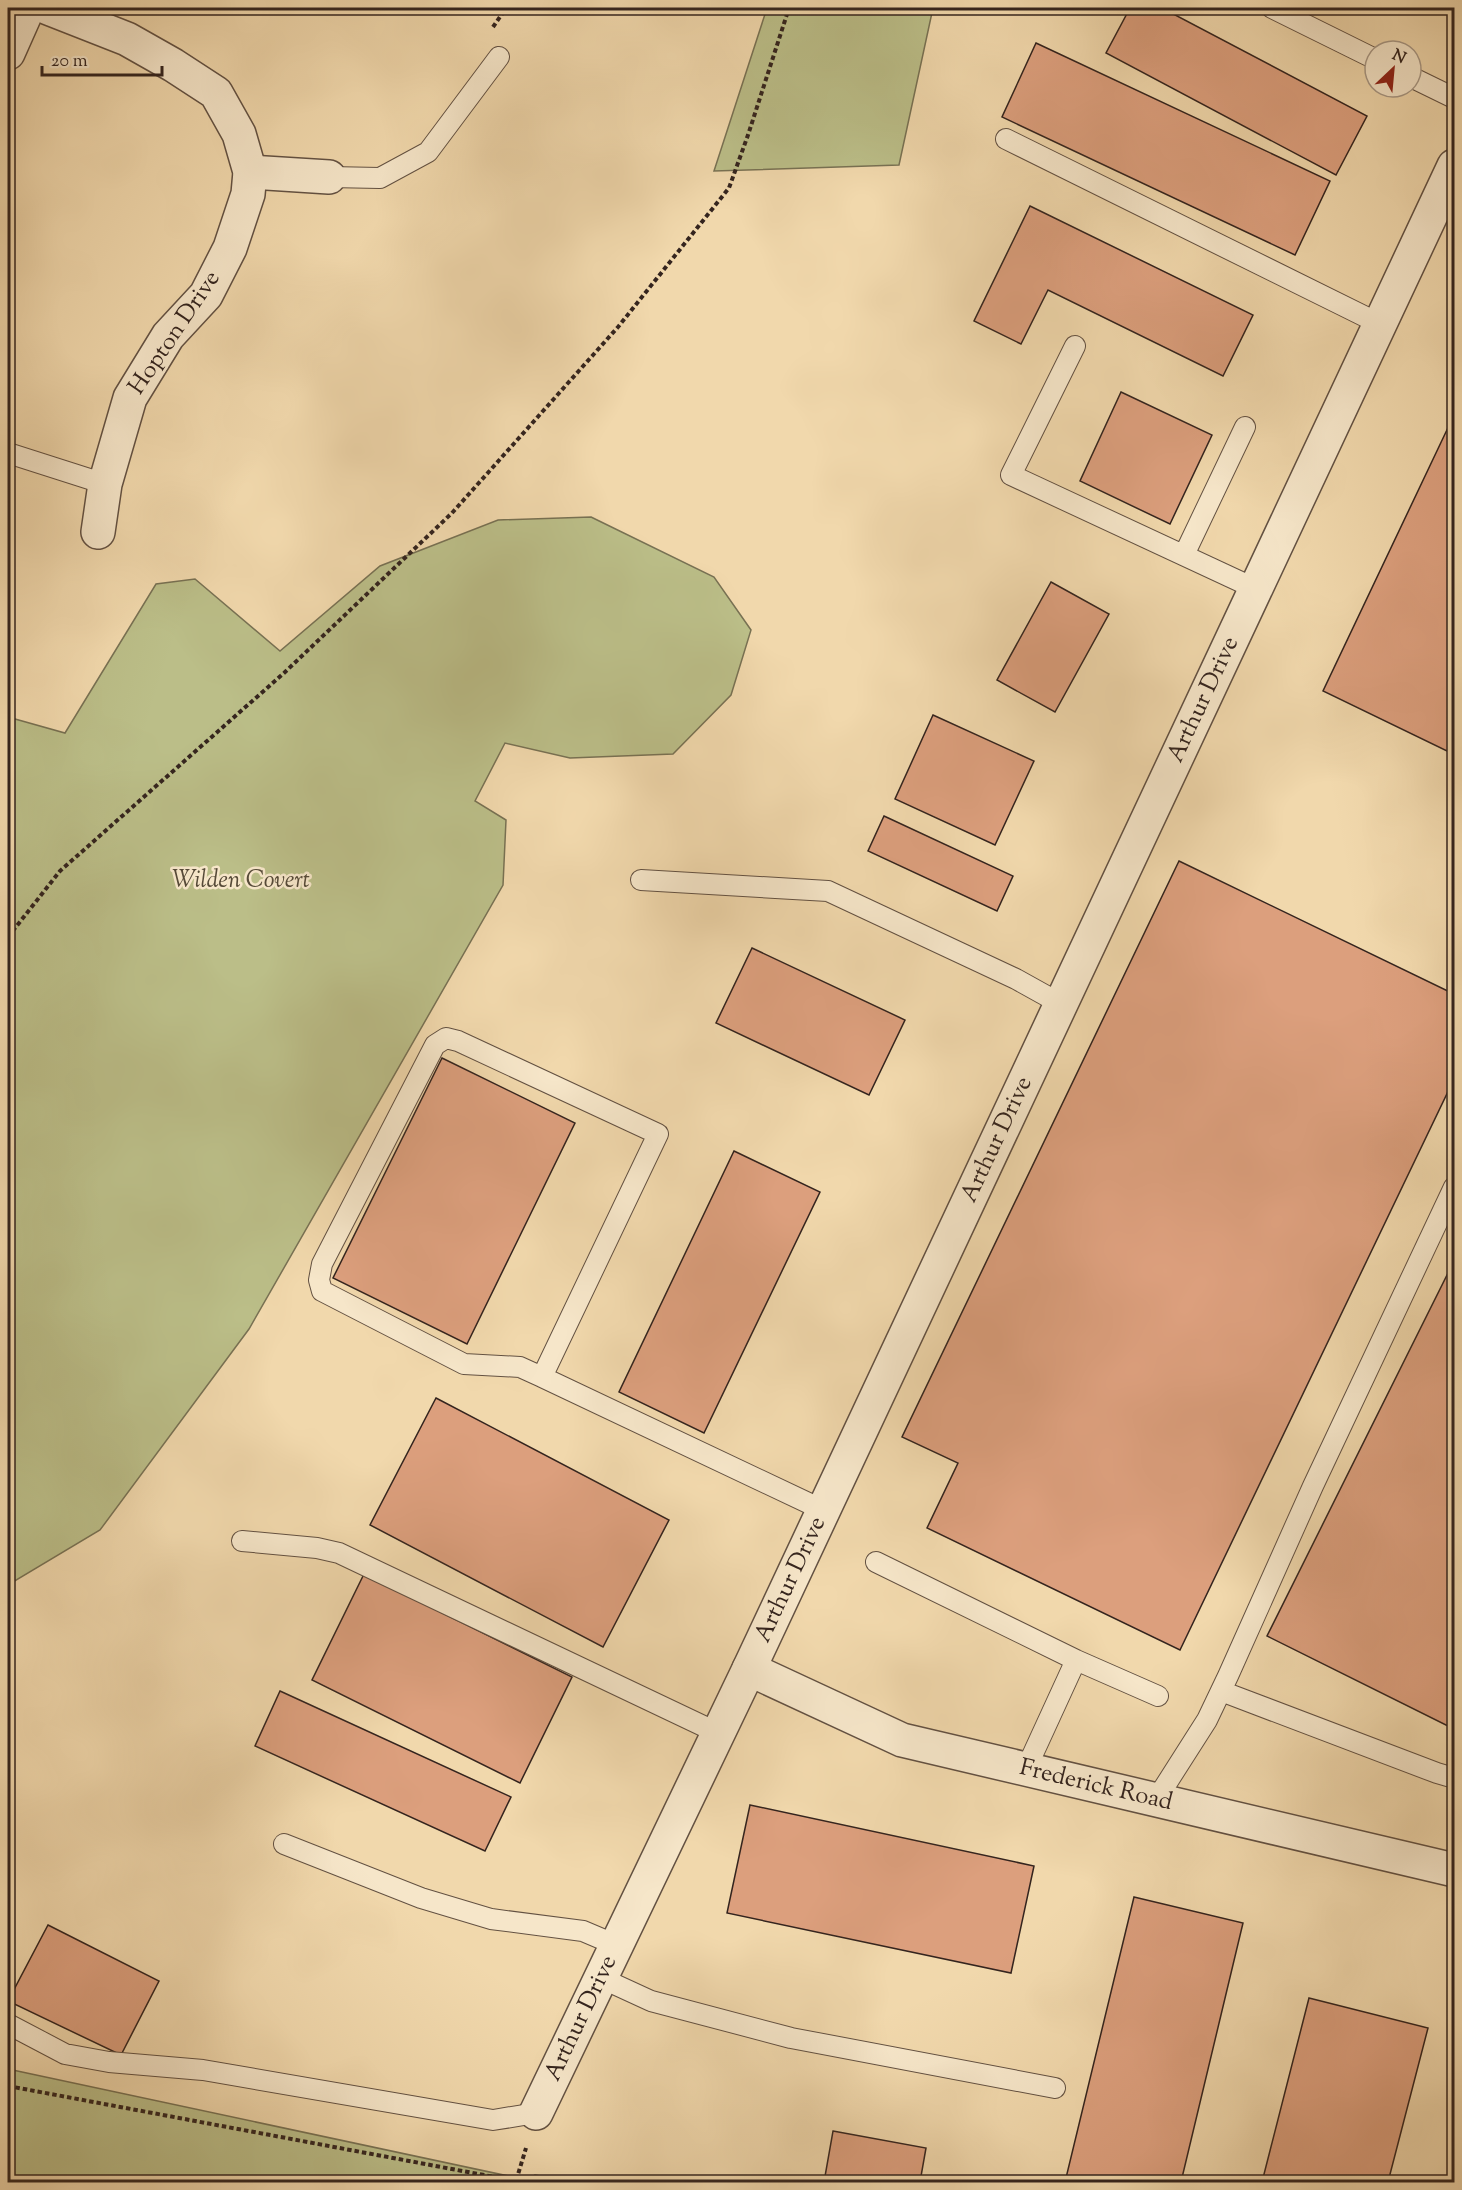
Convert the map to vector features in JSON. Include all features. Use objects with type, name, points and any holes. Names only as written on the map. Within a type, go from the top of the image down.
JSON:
[{"type":"street","points":[[8,53],[28,8]]},
{"type":"street","name":"Hopton Drive","points":[[48,8],[127,39],[216,93],[239,134],[250,172],[248,194],[230,248],[206,296],[168,336],[130,398],[105,484],[98,532]]},
{"type":"street","name":"Arthur Drive","points":[[536,2113],[749,1670],[1455,166]]},
{"type":"street","points":[[250,172],[329,177]]},
{"type":"street","name":"Frederick Road","points":[[749,1670],[902,1740],[1455,1870]]},
{"type":"lane","points":[[1272,8],[1363,53]]},
{"type":"lane","points":[[329,177],[380,178],[428,152],[499,57]]},
{"type":"lane","points":[[1423,83],[1455,98]]},
{"type":"lane","points":[[1006,139],[1380,324]]},
{"type":"lane","points":[[1075,346],[1011,475],[1256,589]]},
{"type":"lane","points":[[1184,555],[1245,427]]},
{"type":"lane","points":[[8,453],[105,484]]},
{"type":"lane","points":[[641,880],[828,891],[1016,979],[1061,1004]]},
{"type":"lane","points":[[542,1377],[658,1134],[458,1041],[446,1038],[435,1045],[322,1264],[319,1280],[322,1292],[464,1364],[520,1367],[823,1510]]},
{"type":"lane","points":[[1156,1800],[1207,1720],[1318,1475],[1455,1187]]},
{"type":"lane","points":[[242,1541],[317,1548],[339,1553],[718,1733]]},
{"type":"lane","points":[[876,1562],[1076,1660],[1158,1696]]},
{"type":"lane","points":[[1026,1769],[1076,1660]]},
{"type":"lane","points":[[1221,1691],[1455,1778]]},
{"type":"lane","points":[[284,1844],[421,1898],[491,1919],[584,1931],[616,1945]]},
{"type":"lane","points":[[601,1978],[651,2001],[791,2038],[1055,2088]]},
{"type":"lane","points":[[8,2024],[65,2054],[109,2062],[203,2070],[493,2120],[536,2113]]},
{"type":"path","points":[[8,937],[60,871],[284,673],[452,513],[618,327],[729,188],[789,8]]},
{"type":"path","points":[[8,2086],[516,2181],[536,2113]]},
{"type":"green space","points":[[767,8],[933,8],[899,165],[714,171]]},
{"type":"green space","name":"Wilden Covert","points":[[591,517],[714,577],[751,630],[731,695],[673,754],[570,758],[505,743],[475,801],[506,820],[503,885],[249,1329],[100,1530],[8,1585],[8,717],[65,733],[156,584],[195,579],[280,651],[380,566],[498,520]]},
{"type":"green space","points":[[8,2069],[527,2180],[535,2175],[574,2182],[8,2182]]},
{"type":"building","points":[[1130,8],[1162,8],[1367,116],[1336,175],[1106,53]]},
{"type":"building","points":[[1036,43],[1330,181],[1295,255],[1002,117]]},
{"type":"building","points":[[1030,206],[1253,315],[1223,376],[1048,290],[1021,344],[974,321]]},
{"type":"building","points":[[1121,392],[1212,435],[1170,524],[1080,481]]},
{"type":"building","points":[[1454,415],[1454,735],[1447,751],[1323,691]]},
{"type":"building","points":[[1051,582],[1109,614],[1055,712],[997,680]]},
{"type":"building","points":[[933,715],[1034,761],[995,845],[895,799]]},
{"type":"building","points":[[884,816],[1013,876],[997,911],[868,851]]},
{"type":"building","points":[[1179,861],[1454,994],[1454,1079],[1180,1650],[927,1528],[958,1463],[902,1437]]},
{"type":"building","points":[[752,948],[905,1020],[869,1095],[716,1023]]},
{"type":"building","points":[[442,1058],[575,1123],[467,1344],[333,1278]]},
{"type":"building","points":[[734,1151],[820,1192],[704,1433],[619,1392]]},
{"type":"building","points":[[1454,1261],[1454,1729],[1267,1636]]},
{"type":"building","points":[[436,1398],[669,1520],[603,1647],[370,1525]]},
{"type":"building","points":[[364,1574],[572,1677],[520,1783],[312,1680]]},
{"type":"building","points":[[280,1691],[511,1797],[485,1851],[255,1746]]},
{"type":"building","points":[[750,1805],[1034,1866],[1011,1973],[727,1913]]},
{"type":"building","points":[[1134,1897],[1243,1923],[1181,2182],[1065,2182]]},
{"type":"building","points":[[48,1925],[159,1981],[121,2055],[8,2001]]},
{"type":"building","points":[[1309,1998],[1428,2028],[1388,2182],[1262,2182]]},
{"type":"building","points":[[833,2131],[926,2148],[920,2182],[824,2182]]}]
